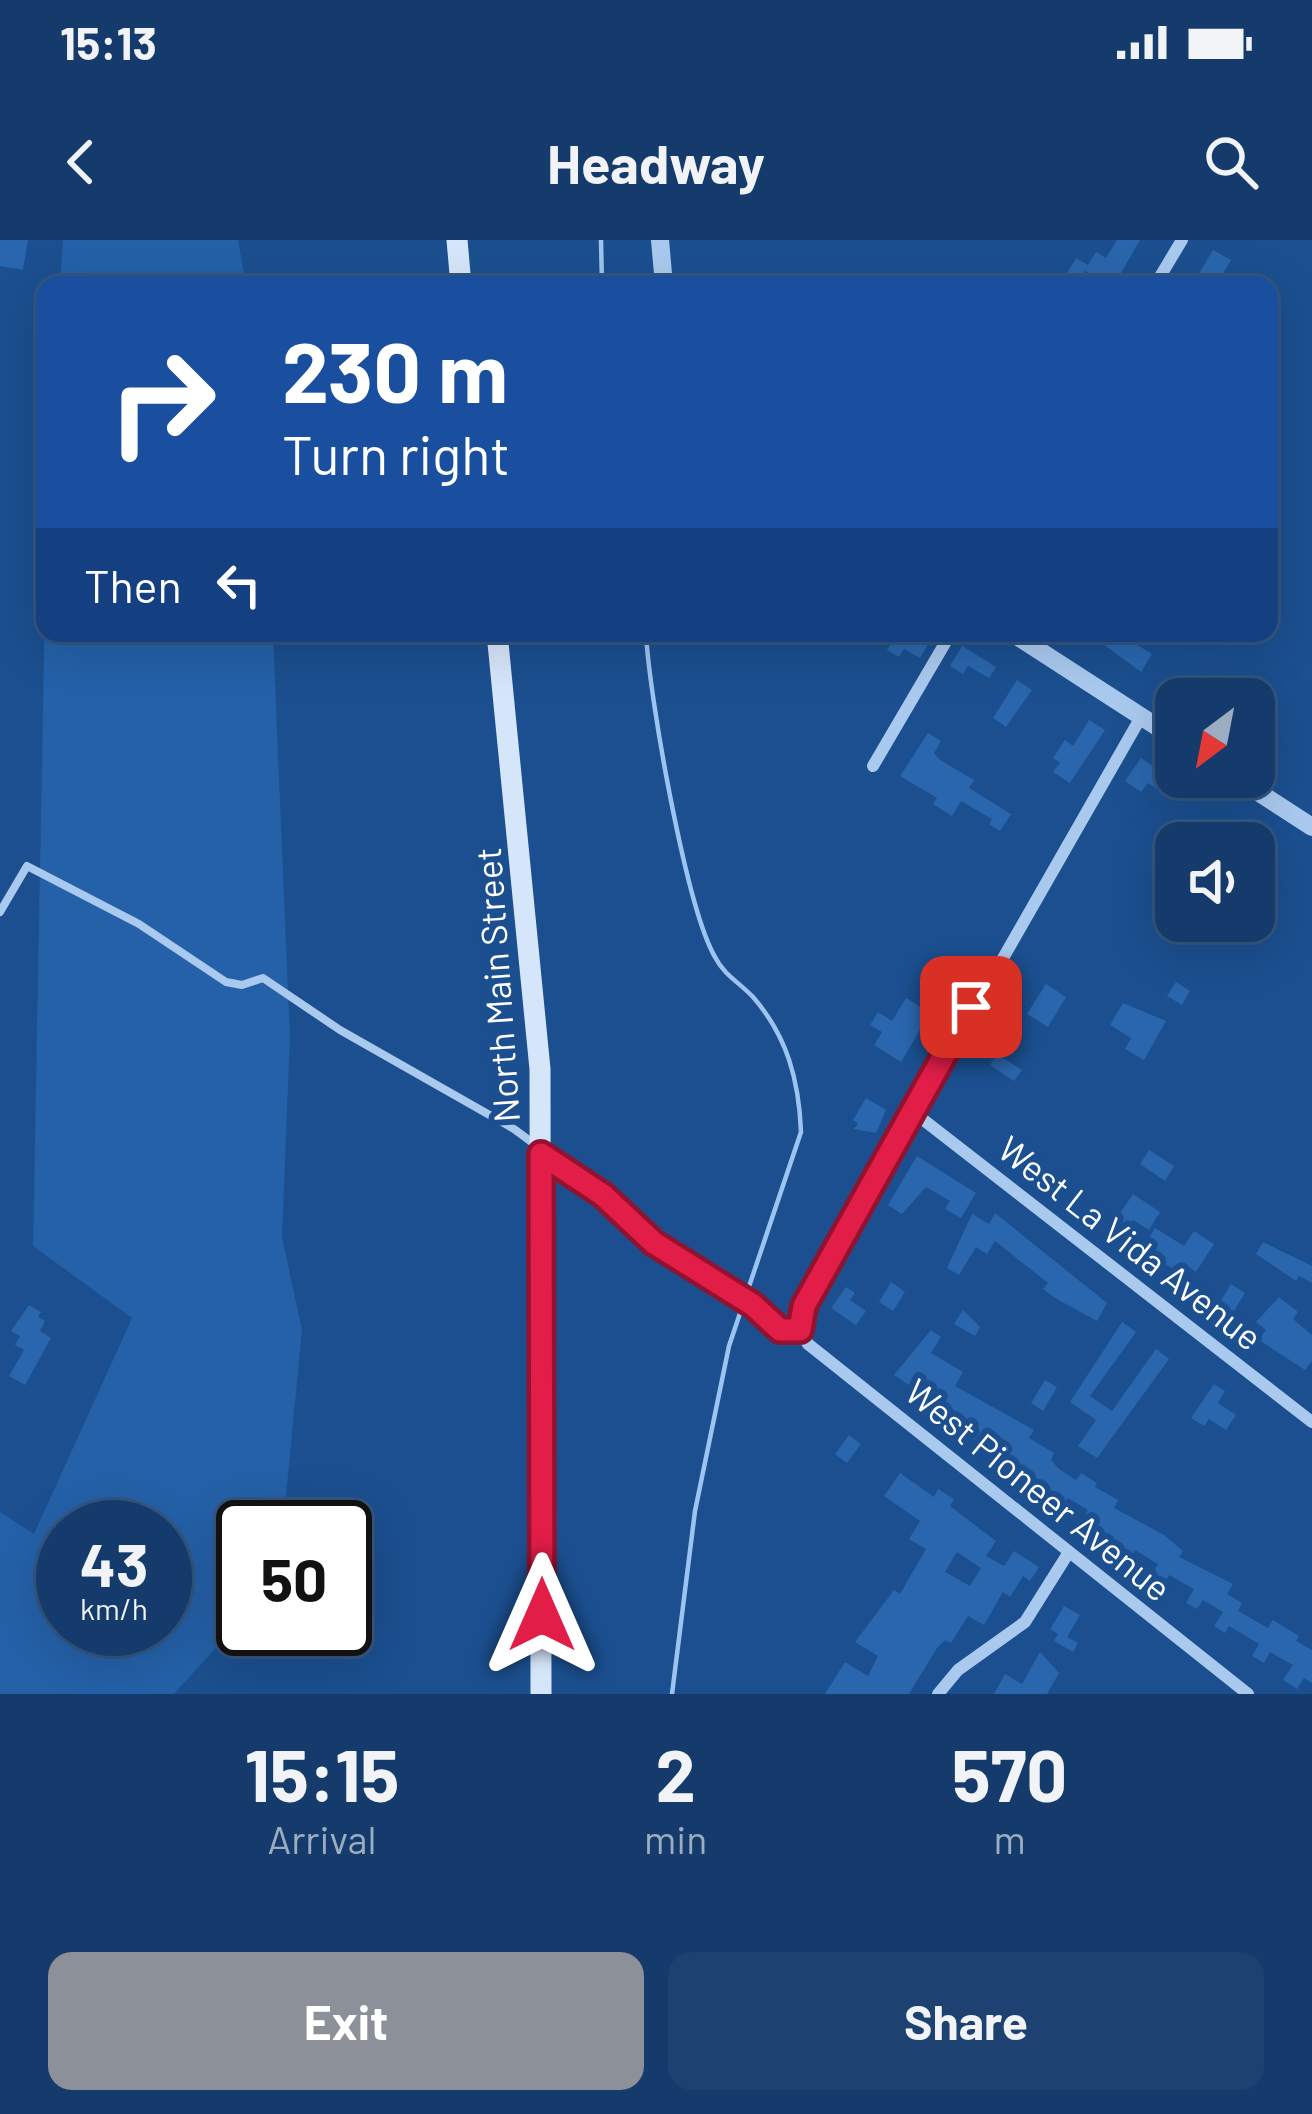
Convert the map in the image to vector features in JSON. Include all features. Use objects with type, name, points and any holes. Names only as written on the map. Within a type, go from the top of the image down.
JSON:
[{"type":"main road","points":[[457,240],[460,276]]},
{"type":"main road","name":"North Main Street","points":[[498,642],[527,910],[541,1154],[542,1694]]},
{"type":"street","points":[[660,240],[663,276]]},
{"type":"street","points":[[1160,276],[1182,240]]},
{"type":"street","points":[[873,766],[946,642]]},
{"type":"street","points":[[1026,642],[1155,726]]},
{"type":"street","points":[[799,1328],[804,1306],[912,1111],[1141,717]]},
{"type":"street","points":[[1267,798],[1312,826]]},
{"type":"street","name":"West La Vida Avenue","points":[[912,1111],[1312,1422]]},
{"type":"street","name":"West Pioneer Avenue","points":[[799,1328],[808,1344],[1248,1694]]},
{"type":"street","points":[[938,1694],[958,1670],[1025,1622],[1069,1552]]},
{"type":"lane","points":[[0,912],[27,866],[139,924],[226,982],[242,985],[263,978],[340,1030],[514,1129],[541,1154],[603,1195],[654,1243],[753,1305],[780,1330],[799,1328]]},
{"type":"shaded area","points":[[63,240],[238,240],[244,276],[61,276]]},
{"type":"shaded area","points":[[44,642],[273,642],[290,1038],[282,1237],[302,1330],[286,1500],[216,1500],[216,1648],[174,1694],[0,1694],[0,1512],[34,1534],[36,1530],[36,1656],[192,1656],[192,1500],[49,1500],[132,1318],[33,1246]]},
{"type":"building","points":[[0,240],[28,240],[23,270],[0,266]]},
{"type":"building","points":[[1117,240],[1140,240],[1119,276],[1085,271],[1082,276],[1065,276],[1076,258],[1088,265],[1096,252],[1106,258]]},
{"type":"building","points":[[1213,250],[1231,260],[1221,276],[1197,276]]},
{"type":"building","points":[[892,642],[930,642],[920,658],[904,649],[899,657],[887,650]]},
{"type":"building","points":[[1100,642],[1135,642],[1152,654],[1141,672]]},
{"type":"building","points":[[962,646],[996,667],[989,678],[968,666],[963,674],[950,666]]},
{"type":"building","points":[[1017,680],[1032,690],[1006,727],[993,718]]},
{"type":"building","points":[[1089,720],[1105,730],[1070,783],[1053,772],[1060,763],[1053,758],[1065,740],[1073,746]]},
{"type":"building","points":[[928,733],[941,741],[934,753],[940,760],[974,780],[969,788],[1011,814],[1000,831],[989,824],[992,819],[961,801],[952,816],[933,804],[937,798],[900,776]]},
{"type":"building","points":[[1141,758],[1155,767],[1155,788],[1148,783],[1141,792],[1125,781]]},
{"type":"building","points":[[1176,982],[1190,991],[1182,1005],[1167,996]]},
{"type":"building","points":[[1046,984],[1066,997],[1048,1027],[1027,1014]]},
{"type":"building","points":[[906,998],[930,1013],[901,1062],[874,1045],[882,1032],[870,1025],[878,1012],[892,1021]]},
{"type":"building","points":[[1123,1003],[1166,1021],[1144,1060],[1125,1049],[1131,1038],[1110,1025]]},
{"type":"building","points":[[997,1054],[1022,1070],[1014,1081],[990,1065]]},
{"type":"building","points":[[866,1098],[886,1110],[876,1133],[854,1129],[858,1123],[853,1120]]},
{"type":"building","points":[[1149,1150],[1174,1166],[1165,1181],[1140,1164]]},
{"type":"building","points":[[917,1156],[976,1193],[961,1218],[945,1209],[950,1201],[926,1187],[902,1214],[888,1205]]},
{"type":"building","points":[[1133,1194],[1160,1212],[1149,1230],[1133,1220],[1126,1232],[1113,1224]]},
{"type":"building","points":[[995,1213],[1107,1303],[1097,1321],[1043,1289],[1048,1283],[995,1241],[987,1254],[976,1247],[959,1275],[947,1268],[972,1214],[989,1224]]},
{"type":"building","points":[[1155,1228],[1184,1246],[1194,1231],[1214,1244],[1196,1272],[1186,1265],[1181,1274],[1142,1249]]},
{"type":"building","points":[[1263,1242],[1312,1266],[1312,1283],[1299,1276],[1296,1281],[1256,1254]]},
{"type":"building","points":[[891,1282],[905,1292],[893,1311],[879,1302]]},
{"type":"building","points":[[1231,1284],[1245,1293],[1233,1313],[1219,1304]]},
{"type":"building","points":[[846,1287],[855,1293],[850,1300],[866,1311],[856,1325],[831,1308]]},
{"type":"building","points":[[1279,1297],[1298,1312],[1293,1319],[1312,1335],[1312,1361],[1305,1370],[1259,1340],[1266,1330],[1256,1322]]},
{"type":"building","points":[[29,1305],[41,1312],[38,1317],[45,1321],[40,1331],[51,1338],[25,1385],[9,1376],[24,1350],[15,1345],[20,1336],[11,1331]]},
{"type":"building","points":[[963,1310],[980,1327],[975,1336],[954,1324]]},
{"type":"building","points":[[1122,1322],[1136,1332],[1090,1396],[1112,1411],[1156,1349],[1169,1359],[1097,1458],[1078,1446],[1096,1420],[1070,1402]]},
{"type":"building","points":[[931,1330],[941,1337],[931,1353],[963,1372],[955,1386],[1034,1430],[1029,1438],[1054,1453],[1051,1460],[1059,1469],[1076,1480],[1081,1473],[1097,1483],[1095,1487],[1118,1500],[1114,1508],[1164,1535],[1183,1551],[1179,1557],[1233,1584],[1227,1594],[1242,1603],[1238,1611],[1268,1628],[1273,1620],[1299,1636],[1296,1641],[1312,1650],[1312,1683],[1304,1678],[1297,1689],[1283,1680],[1293,1665],[1270,1652],[1264,1663],[1252,1656],[1259,1644],[1229,1626],[1225,1633],[1214,1626],[1223,1612],[1203,1600],[1197,1609],[1186,1603],[1194,1589],[1169,1575],[1163,1585],[1150,1578],[1158,1564],[1135,1550],[1129,1561],[1116,1553],[1119,1547],[1083,1519],[1088,1510],[1068,1498],[1062,1507],[1018,1472],[1022,1466],[1001,1453],[1008,1442],[985,1428],[977,1441],[963,1433],[970,1421],[934,1398],[929,1405],[919,1399],[922,1394],[894,1375]]},
{"type":"building","points":[[1045,1380],[1057,1387],[1043,1411],[1031,1403]]},
{"type":"building","points":[[1214,1384],[1225,1391],[1218,1403],[1236,1415],[1226,1430],[1209,1419],[1204,1426],[1191,1418]]},
{"type":"building","points":[[849,1435],[861,1444],[847,1463],[835,1454]]},
{"type":"building","points":[[900,1473],[934,1497],[938,1489],[954,1499],[950,1506],[996,1541],[986,1556],[1004,1566],[1014,1551],[1039,1567],[1030,1581],[1023,1576],[1010,1597],[1003,1592],[984,1625],[968,1616],[951,1643],[945,1640],[937,1648],[909,1694],[825,1694],[845,1662],[868,1676],[878,1656],[855,1642],[894,1590],[900,1594],[926,1549],[909,1539],[920,1521],[884,1496]],"holes":[[[957,1552],[981,1568],[970,1586],[945,1572]]]},
{"type":"building","points":[[1064,1606],[1080,1615],[1067,1637],[1078,1643],[1073,1652],[1054,1641],[1058,1634],[1050,1629]]},
{"type":"building","points":[[1040,1652],[1059,1673],[1047,1694],[994,1694],[1005,1674],[1022,1684]]},
{"type":"waterway","points":[[601,240],[602,276]]},
{"type":"waterway","points":[[647,642],[671,800],[692,894],[719,963],[753,997],[783,1043],[794,1077],[801,1132],[729,1346],[695,1511],[672,1694]]},
{"type":"route","points":[[542,1615],[541,1154],[603,1195],[654,1243],[753,1305],[780,1330],[800,1330],[804,1306],[971,1007]]}]
